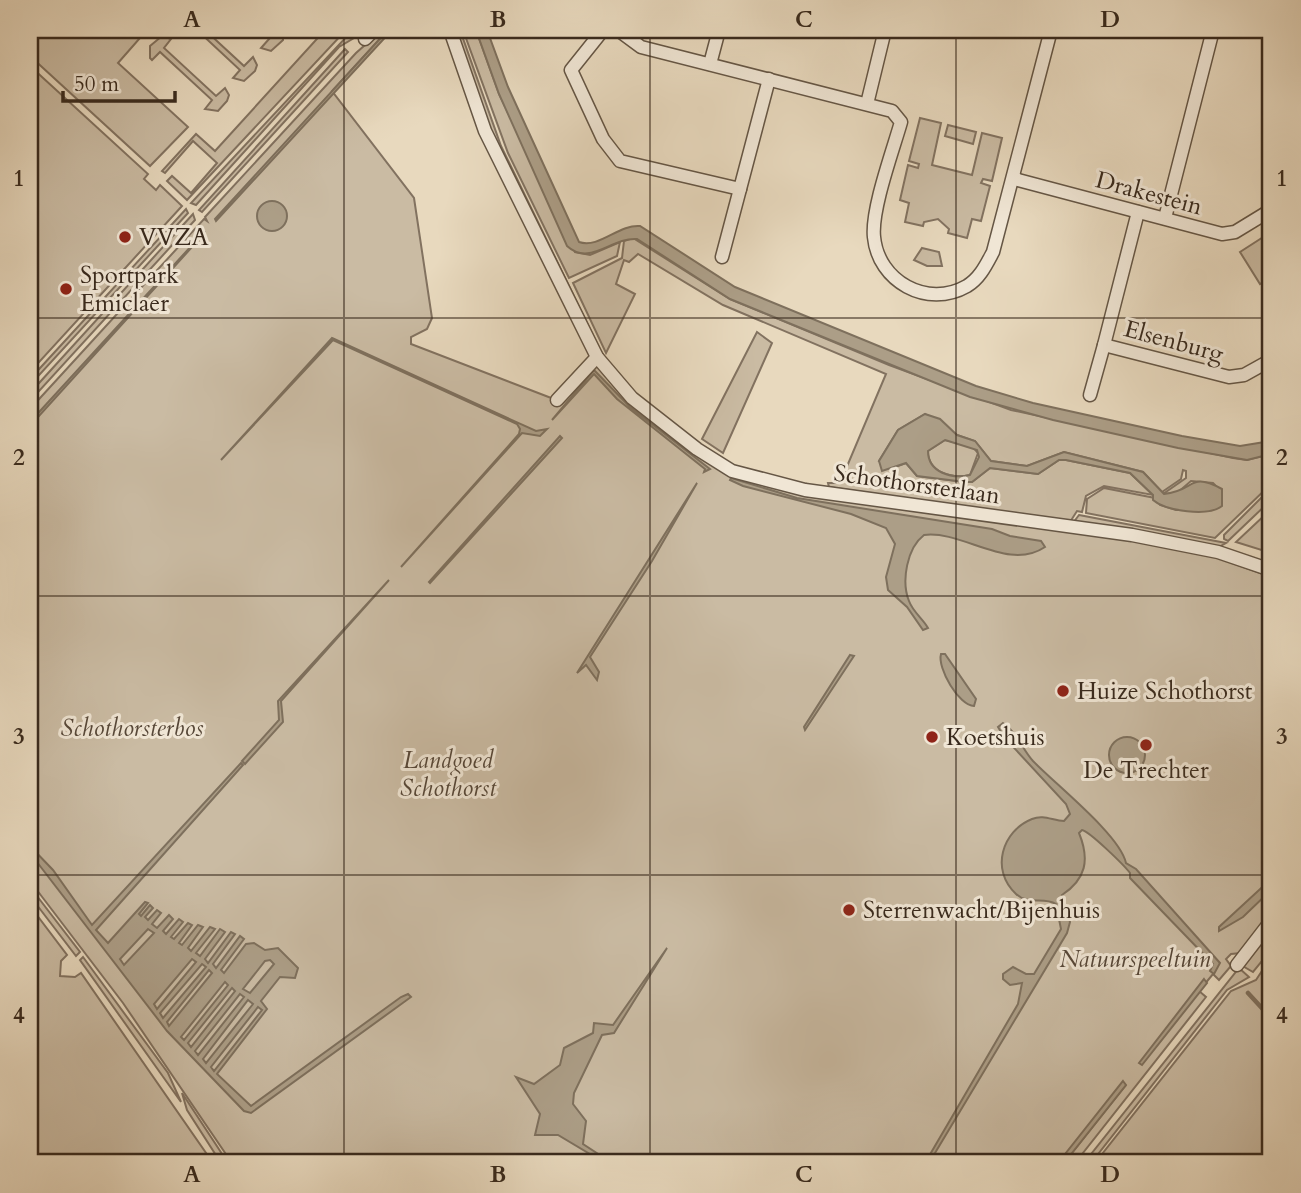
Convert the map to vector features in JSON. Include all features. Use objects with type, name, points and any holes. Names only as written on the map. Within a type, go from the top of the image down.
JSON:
[{"type":"street","name":"Schothorsterlaan","points":[[450,30],[485,131],[597,357],[608,373],[646,410],[723,467],[805,490],[1132,535],[1218,552],[1271,570]]},
{"type":"street","points":[[603,30],[571,70],[603,139],[620,161],[740,189]]},
{"type":"street","points":[[618,30],[641,47],[892,111],[901,122],[873,234],[881,262],[898,282],[911,289],[944,294],[968,285],[978,276],[993,252],[1051,30]]},
{"type":"street","points":[[710,64],[719,30]]},
{"type":"street","points":[[867,104],[886,30]]},
{"type":"street","points":[[1165,218],[1213,30]]},
{"type":"street","points":[[722,257],[769,79]]},
{"type":"street","name":"Drakestein","points":[[1014,177],[1222,234],[1235,232],[1271,210]]},
{"type":"street","name":"Elsenburg","points":[[1090,395],[1139,212]]},
{"type":"street","name":"Elsenburg","points":[[1104,345],[1229,377],[1244,375],[1271,360]]},
{"type":"street","points":[[557,400],[597,357]]},
{"type":"street","points":[[1237,965],[1271,921]]},
{"type":"lane","points":[[355,30],[370,34]]},
{"type":"green space","points":[[30,30],[147,30],[118,63],[188,127],[150,166],[30,56]]},
{"type":"green space","points":[[197,30],[205,30],[244,66],[253,57],[257,65],[255,71],[244,81],[233,78],[240,70]]},
{"type":"green space","points":[[258,30],[267,30],[273,35],[283,30],[283,40],[271,51],[261,48],[269,39]]},
{"type":"green space","points":[[325,30],[346,30],[187,200],[167,181],[172,176],[191,193],[217,163],[193,141],[165,173],[162,171],[196,134],[215,151]]},
{"type":"green space","name":"Landgoed Schothorst","points":[[382,30],[388,30],[332,91],[414,198],[432,318],[427,329],[411,337],[411,344],[559,401],[595,364],[725,471],[1137,539],[1213,556],[1271,577],[1271,914],[1241,953],[1231,954],[1226,959],[1231,966],[1219,980],[1213,974],[1199,991],[1206,997],[1075,1163],[1064,1163],[1126,1085],[1058,1163],[232,1163],[123,1003],[30,881],[30,409],[204,219],[207,221],[205,217],[356,53]]},
{"type":"green space","points":[[454,30],[460,30],[501,146],[603,356],[494,141]]},
{"type":"green space","points":[[463,30],[476,30],[499,94],[575,252],[590,255],[620,242],[617,256],[569,278],[508,153]]},
{"type":"green space","points":[[350,33],[354,38],[339,47],[196,205],[191,203]]},
{"type":"green space","points":[[162,36],[171,39],[164,48],[216,96],[225,88],[229,95],[218,111],[205,109],[212,100],[160,52],[152,60],[150,58],[150,46]]},
{"type":"green space","points":[[345,49],[348,52],[202,212],[199,210]]},
{"type":"green space","name":"Sportpark Emiclaer","points":[[30,66],[148,174],[144,179],[156,190],[160,185],[182,206],[30,372]]},
{"type":"green space","points":[[920,118],[941,123],[932,165],[972,175],[982,133],[1002,138],[992,181],[983,179],[981,183],[990,186],[981,221],[972,219],[967,238],[948,233],[949,229],[938,219],[924,222],[923,226],[905,222],[909,203],[900,200],[908,165],[918,168],[919,164],[909,161]]},
{"type":"green space","points":[[948,125],[976,132],[973,144],[945,136]]},
{"type":"green space","points":[[186,209],[188,213],[30,385],[30,379]]},
{"type":"green space","points":[[193,214],[195,220],[30,401],[30,393]]},
{"type":"green space","points":[[1271,232],[1271,277],[1260,284],[1240,252]]},
{"type":"green space","points":[[633,238],[730,299],[889,365],[1011,410],[1233,458],[1247,460],[1271,454],[1271,484],[1215,538],[1086,513],[1087,499],[1104,488],[1155,498],[1160,505],[1176,510],[1203,510],[1221,491],[1213,483],[1191,481],[1177,493],[1163,494],[1186,478],[1186,471],[1183,470],[1181,479],[1162,492],[1143,472],[1064,452],[1027,466],[991,461],[975,441],[957,435],[925,414],[898,430],[879,461],[893,468],[906,463],[917,476],[972,482],[990,468],[1038,474],[1059,460],[1066,460],[1130,473],[1153,495],[1104,486],[1086,496],[1082,512],[1077,511],[1070,522],[829,487],[828,483],[840,483],[886,374],[723,305],[638,254],[629,262],[624,260],[616,284],[635,294],[606,353],[573,283],[622,258],[624,241]]},
{"type":"green space","points":[[922,248],[939,252],[942,266],[927,266],[914,260]]},
{"type":"green space","points":[[757,332],[772,343],[723,453],[702,439]]},
{"type":"green space","points":[[945,440],[972,446],[978,453],[970,475],[949,475],[932,465],[928,451]]},
{"type":"green space","points":[[1271,488],[1271,500],[1228,541],[1224,539],[1224,535]]},
{"type":"green space","points":[[1267,513],[1271,515],[1271,553],[1236,542]]},
{"type":"green space","points":[[1079,515],[1226,543],[1217,548],[1073,523]]},
{"type":"green space","points":[[30,887],[80,952],[76,956],[30,896]]},
{"type":"green space","points":[[30,906],[67,955],[61,961],[60,976],[75,977],[81,973],[213,1163],[30,1163]]},
{"type":"green space","points":[[1271,927],[1271,950],[1253,972],[1241,965]]},
{"type":"green space","points":[[83,957],[168,1073],[181,1102],[80,960]]},
{"type":"green space","points":[[1271,957],[1271,1163],[1095,1163],[1231,991],[1256,980]]},
{"type":"green space","points":[[1239,968],[1249,977],[1227,990],[1091,1163],[1084,1163]]},
{"type":"green space","points":[[182,1093],[228,1163],[221,1163],[187,1110]]},
{"type":"shaded area","points":[[388,30],[392,30],[216,221],[215,219]]},
{"type":"shaded area","points":[[476,30],[487,30],[508,87],[579,242],[594,242],[632,226],[640,226],[735,287],[976,386],[1033,403],[1182,436],[1240,446],[1271,441],[1271,454],[1247,460],[1178,448],[1053,420],[970,397],[730,299],[637,239],[618,242],[592,252],[576,252],[567,246],[499,94]]},
{"type":"shaded area","points":[[272,201],[283,205],[287,216],[283,227],[272,231],[261,227],[257,216],[261,205]]},
{"type":"shaded area","points":[[205,231],[202,236],[30,426],[30,422]]},
{"type":"shaded area","points":[[332,338],[536,431],[547,429],[540,436],[522,433],[401,567],[519,434],[520,429],[517,424],[333,340],[221,460]]},
{"type":"shaded area","points":[[594,370],[630,407],[710,469],[704,472],[705,469],[617,399],[594,374],[552,420]]},
{"type":"shaded area","points":[[925,414],[940,419],[957,435],[975,441],[991,461],[1027,466],[1064,452],[1143,472],[1164,494],[1197,482],[1211,484],[1222,489],[1222,506],[1197,512],[1167,507],[1153,500],[1153,495],[1130,473],[1066,460],[1059,460],[1038,474],[990,468],[972,482],[917,476],[906,463],[882,471],[879,461],[898,430]],"holes":[[[945,440],[977,450],[979,457],[970,475],[963,476],[942,473],[932,465],[928,451]]]},
{"type":"shaded area","points":[[560,436],[562,438],[430,583],[429,582]]},
{"type":"shaded area","points":[[731,478],[797,498],[992,529],[1010,536],[1041,541],[1045,547],[1016,555],[954,538],[924,535],[913,548],[906,575],[911,605],[928,628],[923,630],[907,607],[888,590],[886,577],[895,544],[886,528],[851,514],[743,486],[730,480]]},
{"type":"shaded area","points":[[697,483],[652,561],[590,657],[599,672],[597,680],[586,665],[577,673]]},
{"type":"shaded area","points":[[389,580],[281,701],[283,722],[245,764],[242,761],[279,720],[278,701]]},
{"type":"shaded area","points":[[941,654],[945,654],[976,699],[974,706],[962,700],[950,685],[942,668]]},
{"type":"shaded area","points":[[850,655],[854,656],[805,730],[804,727]]},
{"type":"shaded area","points":[[1003,723],[1012,731],[1033,761],[1100,825],[1126,863],[1136,869],[1220,963],[1214,974],[1210,971],[1213,964],[1130,878],[1130,873],[1121,863],[1082,830],[1079,833],[1084,852],[1084,868],[1076,882],[1062,895],[1070,922],[1067,933],[929,1163],[925,1163],[1018,1004],[1022,983],[1010,985],[1003,979],[1003,974],[1013,967],[1026,974],[1034,974],[1061,929],[1056,904],[1021,898],[1003,874],[1003,852],[1013,832],[1032,819],[1041,817],[1064,821],[1070,814],[1066,804],[1004,737],[998,727]]},
{"type":"shaded area","points":[[1127,737],[1140,742],[1145,755],[1140,768],[1127,773],[1114,768],[1109,755],[1114,742]]},
{"type":"shaded area","points":[[241,763],[243,765],[96,930],[108,943],[145,902],[148,903],[139,914],[141,916],[150,905],[153,908],[145,917],[148,920],[157,910],[161,913],[152,924],[157,928],[169,915],[173,919],[163,931],[166,934],[179,919],[183,922],[171,937],[174,939],[188,923],[192,925],[179,943],[182,945],[198,925],[203,927],[188,948],[191,951],[210,927],[215,929],[196,953],[200,956],[220,929],[225,932],[205,959],[208,963],[231,932],[235,934],[213,964],[216,968],[240,936],[244,939],[221,970],[224,973],[246,944],[254,943],[265,950],[278,948],[298,968],[295,978],[280,977],[261,1001],[267,1009],[217,1074],[251,1106],[401,997],[408,994],[411,997],[251,1113],[244,1111],[167,1031],[30,853],[30,846],[53,870],[92,925]],"holes":[[[148,929],[154,933],[124,965],[120,959]],[[192,959],[196,962],[157,1009],[154,1004]],[[270,960],[274,964],[250,993],[243,989],[265,961]],[[202,964],[206,967],[163,1018],[160,1013]],[[209,970],[212,973],[169,1026],[167,1022]],[[225,982],[228,985],[184,1040],[181,1037]],[[232,988],[235,991],[191,1047],[188,1043]],[[240,994],[244,997],[198,1055],[195,1051]],[[248,1000],[253,1004],[206,1063],[203,1059]],[[258,1007],[262,1010],[214,1071],[211,1067]]]},
{"type":"shaded area","points":[[1271,879],[1271,890],[1243,917],[1219,931],[1219,927]]},
{"type":"shaded area","points":[[667,948],[614,1033],[602,1035],[574,1093],[573,1104],[586,1121],[583,1144],[612,1163],[605,1163],[558,1135],[535,1135],[540,1114],[516,1077],[534,1084],[560,1065],[564,1048],[593,1033],[594,1023],[613,1025]]},
{"type":"shaded area","points":[[1204,979],[1207,983],[1142,1065],[1139,1063]]},
{"type":"shaded area","points":[[1123,1081],[1126,1085],[1064,1163],[1058,1163]]},
{"type":"waterway","points":[[1248,993],[1271,1018]]},
{"type":"place","name":"VVZA","points":[[125,237]]},
{"type":"place","name":"Sportpark Emiclaer","points":[[66,289]]},
{"type":"place","name":"Huize Schothorst","points":[[1063,691]]},
{"type":"place","name":"Koetshuis","points":[[932,737]]},
{"type":"place","name":"De Trechter","points":[[1146,745]]},
{"type":"place","name":"Sterrenwacht/Bijenhuis","points":[[849,910]]},
{"type":"park label","name":"Schothorsterbos","points":[[132,728]]},
{"type":"park label","name":"Natuurspeeltuin","points":[[1135,959]]}]
